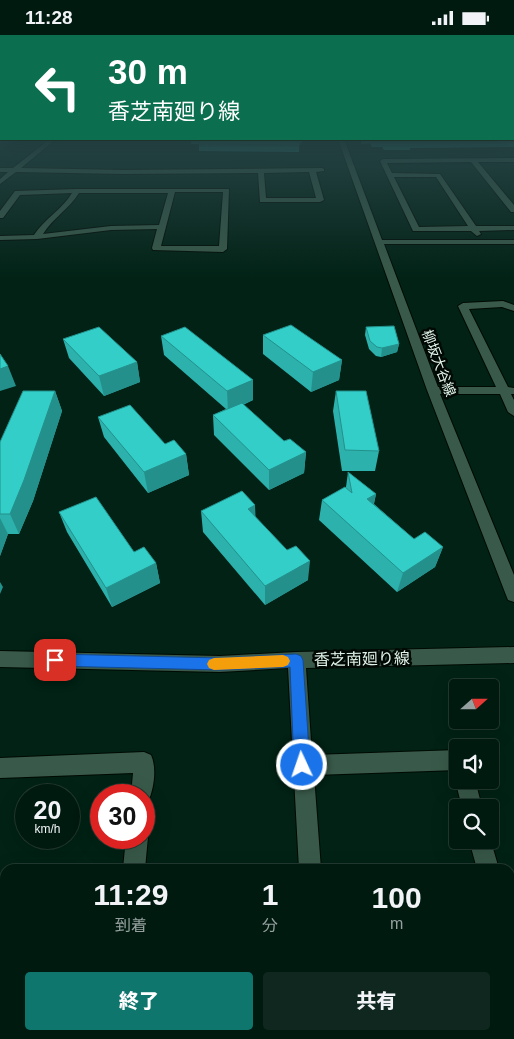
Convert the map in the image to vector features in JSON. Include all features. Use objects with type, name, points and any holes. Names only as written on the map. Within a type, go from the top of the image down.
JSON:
[{"type":"street","points":[[262,185],[263,200],[320,200],[316,185]]},
{"type":"street","name":"柳坂大谷線","points":[[359,185],[433,390],[514,595]]},
{"type":"street","points":[[395,185],[416,229],[514,228]]},
{"type":"street","points":[[445,185],[481,242]]},
{"type":"street","points":[[493,185],[514,210]]},
{"type":"street","points":[[1,213],[18,193],[227,190],[223,249],[156,248],[172,191]]},
{"type":"street","points":[[37,237],[45,224],[69,205],[77,191]]},
{"type":"street","points":[[0,239],[37,237],[111,227],[163,227]]},
{"type":"street","points":[[378,242],[514,242]]},
{"type":"street","points":[[514,308],[503,303],[463,305],[509,391],[514,412]]},
{"type":"street","points":[[433,390],[509,391]]},
{"type":"street","name":"香芝南廻り線","points":[[0,659],[220,664],[296,660],[514,655]]},
{"type":"street","points":[[296,660],[310,864]]},
{"type":"street","points":[[302,765],[449,760]]},
{"type":"street","points":[[0,768],[144,762],[142,784]]},
{"type":"street","points":[[134,864],[136,849]]},
{"type":"street","points":[[482,849],[487,864]]},
{"type":"building","points":[[291,325],[342,360],[313,372],[263,335]]},
{"type":"building","points":[[394,326],[399,344],[382,348],[377,347],[370,341],[366,327]]},
{"type":"building","points":[[99,327],[137,362],[99,376],[63,339]]},
{"type":"building","points":[[185,327],[253,380],[227,391],[161,336]]},
{"type":"building","points":[[0,354],[8,366],[0,369]]},
{"type":"building","points":[[23,391],[55,391],[10,514],[0,514],[0,442]]},
{"type":"building","points":[[336,391],[366,391],[379,451],[345,450]]},
{"type":"building","points":[[242,403],[284,441],[290,439],[306,452],[269,470],[213,415]]},
{"type":"building","points":[[130,405],[165,444],[174,440],[186,454],[144,472],[98,417]]},
{"type":"building","points":[[348,472],[376,494],[367,499],[414,539],[425,532],[443,547],[403,573],[322,500],[345,487],[352,493]]},
{"type":"building","points":[[242,491],[255,505],[248,509],[287,550],[296,546],[310,561],[265,586],[201,511]]},
{"type":"building","points":[[96,497],[134,552],[144,547],[156,563],[106,588],[59,512]]},
{"type":"slow traffic","points":[[214,664],[283,661]]},
{"type":"route","points":[[55,660],[220,664],[296,660],[302,765]]}]
